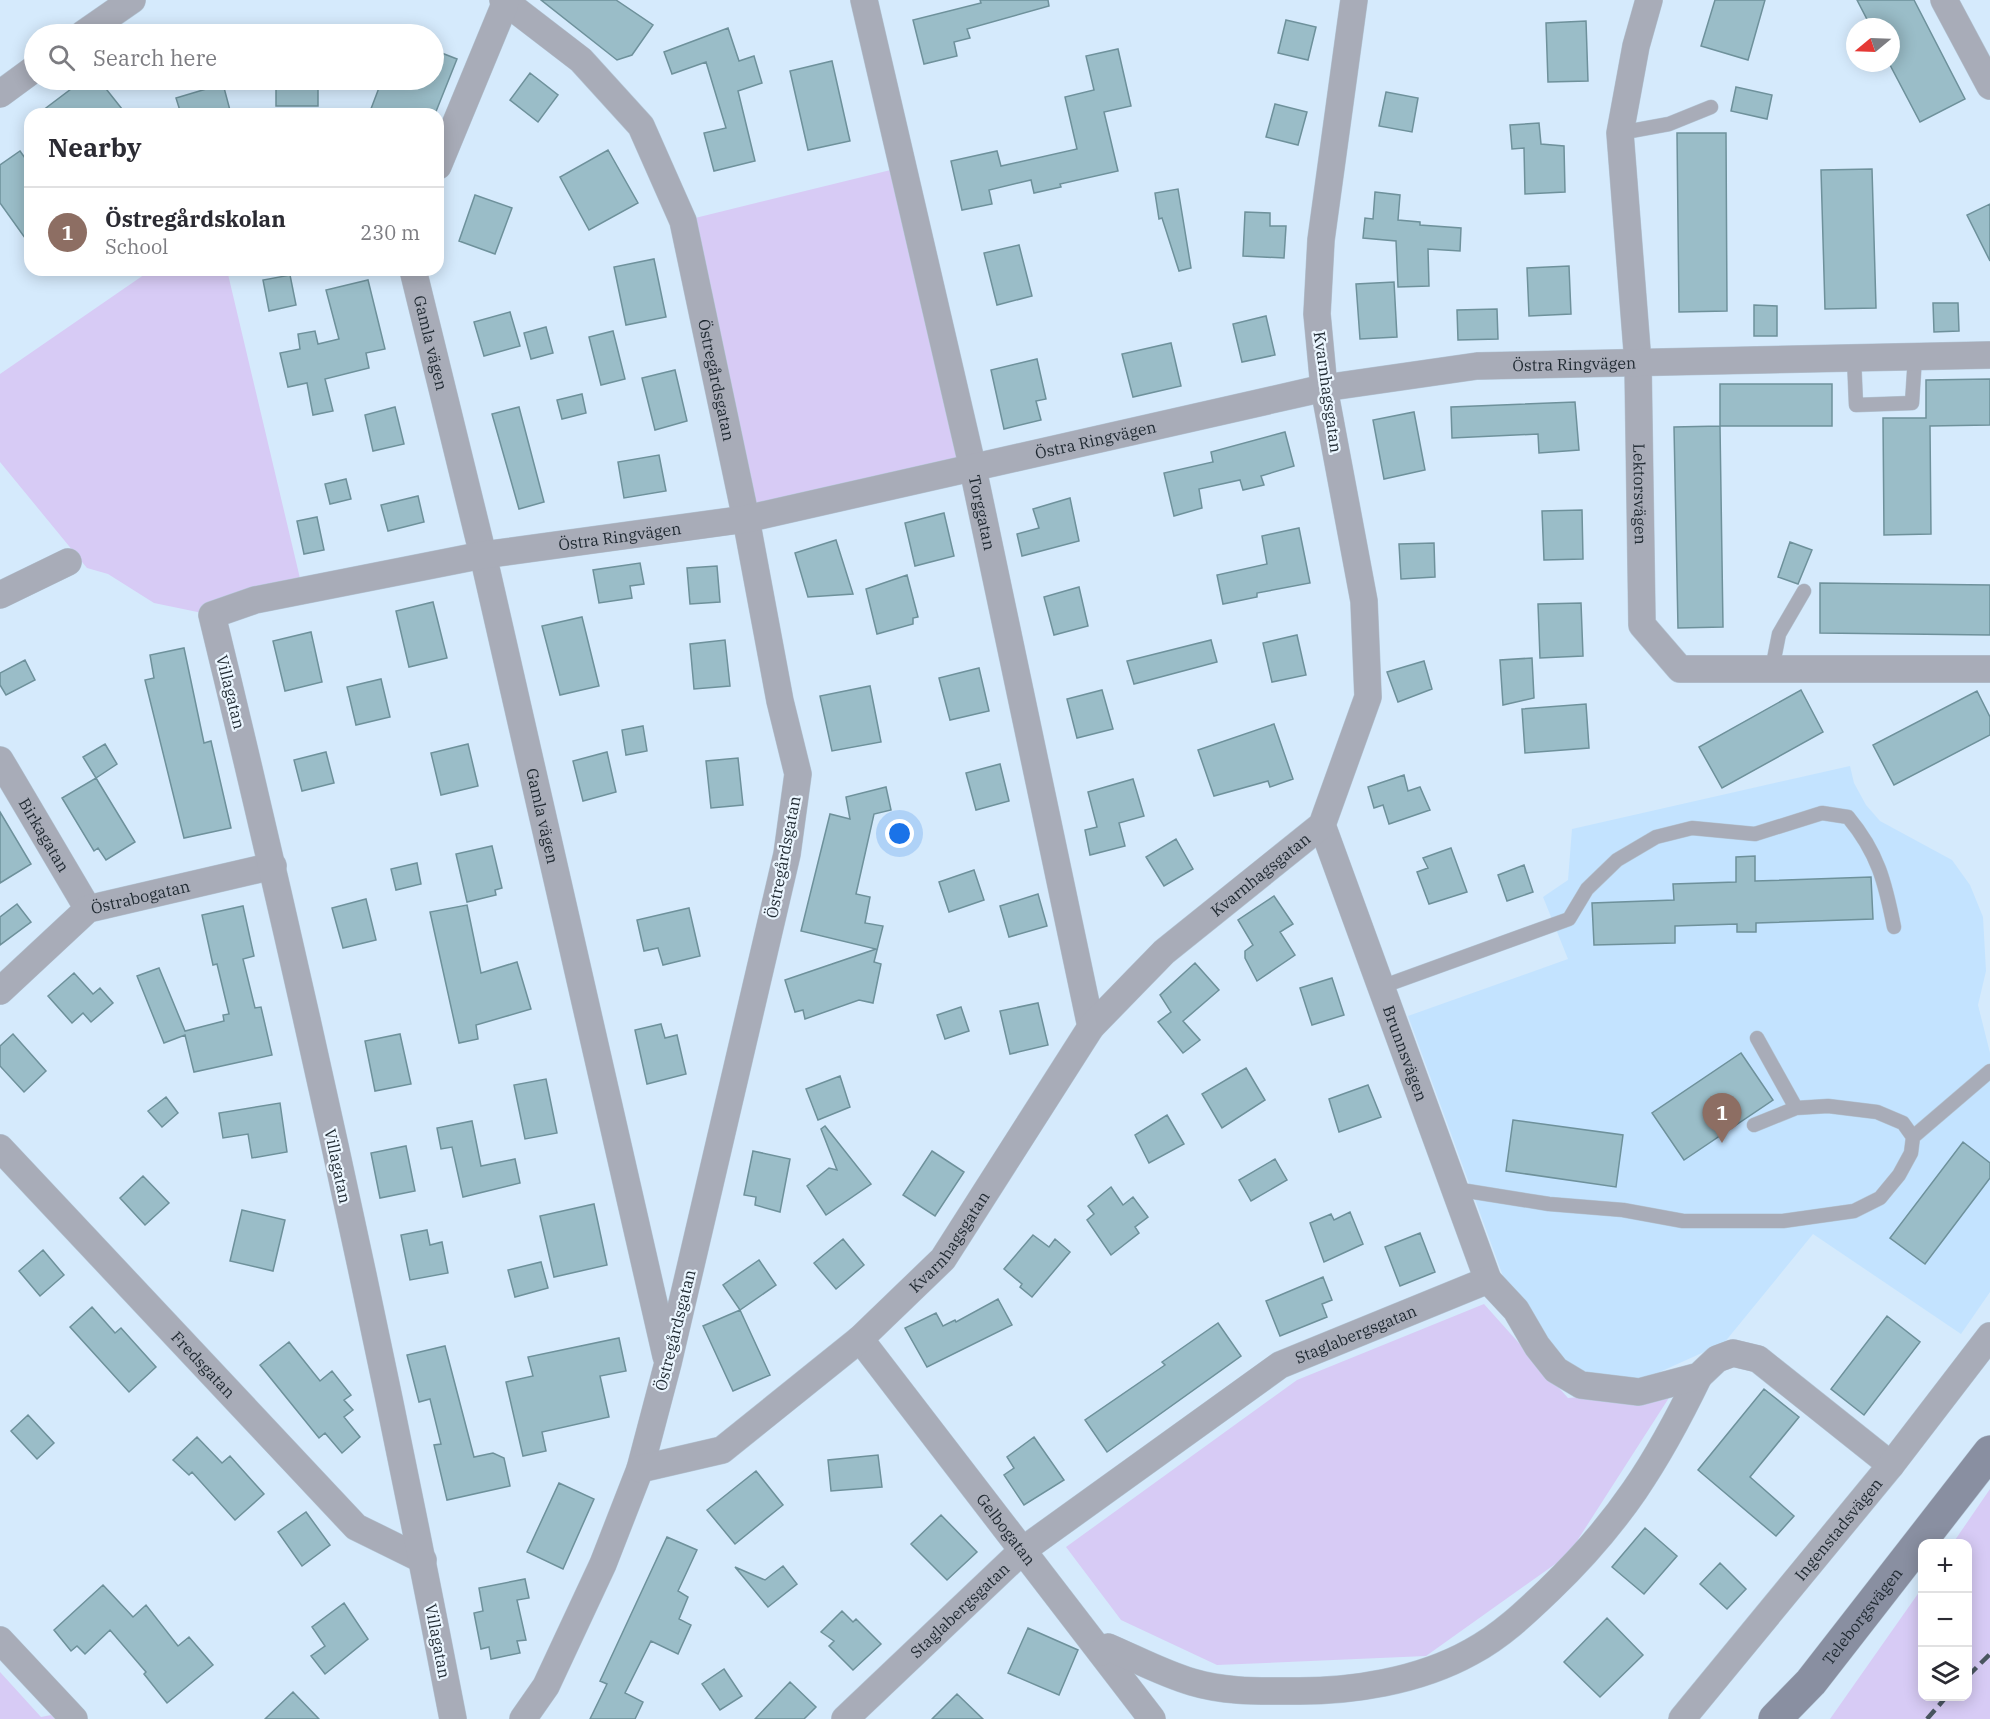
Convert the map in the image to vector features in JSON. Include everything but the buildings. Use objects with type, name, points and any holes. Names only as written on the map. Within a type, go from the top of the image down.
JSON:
[{"type":"main road","name":"Teleborgsvägen","points":[[1775,1719],[1811,1682],[1990,1452]]},
{"type":"street","points":[[97,24],[132,0]]},
{"type":"street","name":"Torggatan","points":[[864,0],[974,469],[1091,1027]]},
{"type":"street","name":"Kvarnhagsgatan","points":[[640,1469],[722,1450],[860,1340],[943,1259],[1091,1027],[1164,952],[1322,825],[1368,697],[1364,601],[1324,387],[1317,314],[1321,240],[1354,0]]},
{"type":"street","name":"Lektorsvägen","points":[[1649,0],[1636,46],[1620,133],[1638,363],[1642,625],[1680,669],[1990,669]]},
{"type":"street","points":[[1944,0],[1990,86]]},
{"type":"street","points":[[444,151],[504,2]]},
{"type":"street","name":"Östregårdsgatan","points":[[504,2],[581,60],[641,126],[682,221],[746,519],[780,701],[798,774],[787,854],[668,1363],[640,1469],[598,1574],[546,1686],[523,1719]]},
{"type":"street","points":[[0,94],[24,76]]},
{"type":"street","name":"Gamla vägen","points":[[414,276],[483,555],[668,1363]]},
{"type":"street","name":"Östra Ringvägen","points":[[212,615],[255,600],[483,555],[746,519],[974,469],[1324,387],[1477,366],[1990,355]]},
{"type":"street","points":[[0,595],[68,562]]},
{"type":"street","name":"Villagatan","points":[[212,615],[273,866],[423,1560],[453,1719]]},
{"type":"street","name":"Birkagatan","points":[[0,760],[88,909]]},
{"type":"street","name":"Brunnsvägen","points":[[1322,825],[1488,1280]]},
{"type":"street","name":"Östrabogatan","points":[[0,991],[88,909],[273,866]]},
{"type":"street","name":"Fredsgatan","points":[[0,1148],[356,1527],[423,1560]]},
{"type":"street","points":[[1488,1280],[1516,1310],[1537,1346],[1556,1370],[1581,1385],[1639,1392],[1699,1376]]},
{"type":"street","name":"Staglabergsgatan","points":[[845,1719],[1023,1550],[1280,1365],[1488,1280]]},
{"type":"street","name":"Ingenstadsvägen","points":[[1682,1719],[1891,1465],[1990,1336]]},
{"type":"street","name":"Gelbogatan","points":[[860,1340],[1152,1719]]},
{"type":"street","points":[[1101,1652],[1108,1647],[1191,1682],[1231,1690],[1312,1691],[1359,1687],[1424,1672],[1471,1652],[1516,1622],[1581,1559],[1625,1508],[1669,1438],[1699,1376],[1717,1359],[1733,1353],[1758,1359],[1891,1465]]},
{"type":"street","points":[[0,1640],[74,1719]]},
{"type":"lane","points":[[1620,133],[1669,124],[1711,107]]},
{"type":"lane","points":[[1854,358],[1856,405],[1874,405],[1912,403],[1915,357]]},
{"type":"lane","points":[[1772,669],[1779,634],[1804,591]]},
{"type":"lane","points":[[1381,987],[1569,919],[1587,889],[1617,860],[1656,837],[1692,828],[1755,834],[1822,813],[1848,817],[1866,839],[1881,867],[1894,927]]},
{"type":"lane","points":[[1757,1038],[1796,1108]]},
{"type":"lane","points":[[1455,1189],[1550,1204],[1623,1210],[1683,1221],[1783,1221],[1854,1211],[1880,1198],[1899,1175],[1911,1153],[1913,1137],[1990,1071]]},
{"type":"lane","points":[[1754,1125],[1796,1108],[1828,1106],[1877,1112],[1903,1123],[1913,1137]]},
{"type":"shaded area","points":[[903,167],[973,469],[746,519],[683,221]]},
{"type":"shaded area","points":[[142,276],[228,276],[303,591],[212,615],[154,603],[108,574],[87,568],[0,462],[0,374]]},
{"type":"shaded area","points":[[1850,766],[1854,783],[1866,805],[1880,821],[1952,860],[1970,885],[1983,917],[1986,971],[1978,1005],[1990,1053],[1990,1292],[1961,1334],[1813,1234],[1724,1343],[1642,1380],[1589,1374],[1551,1352],[1504,1279],[1408,1016],[1568,959],[1543,897],[1568,880],[1572,829]]},
{"type":"shaded area","points":[[1484,1304],[1568,1398],[1674,1390],[1568,1555],[1426,1656],[1217,1665],[1121,1620],[1066,1547],[1297,1380]]},
{"type":"shaded area","points":[[1990,1489],[1990,1719],[1830,1719],[1918,1594],[1918,1701],[1972,1701],[1972,1539],[1956,1539]]},
{"type":"shaded area","points":[[0,1672],[41,1717],[51,1715],[55,1719],[0,1719]]},
{"type":"railway","points":[[1972,1672],[1990,1654]]},
{"type":"railway","points":[[1927,1719],[1943,1701]]},
{"type":"place","name":"Östregårdskolan","points":[[1722,1143]]}]
